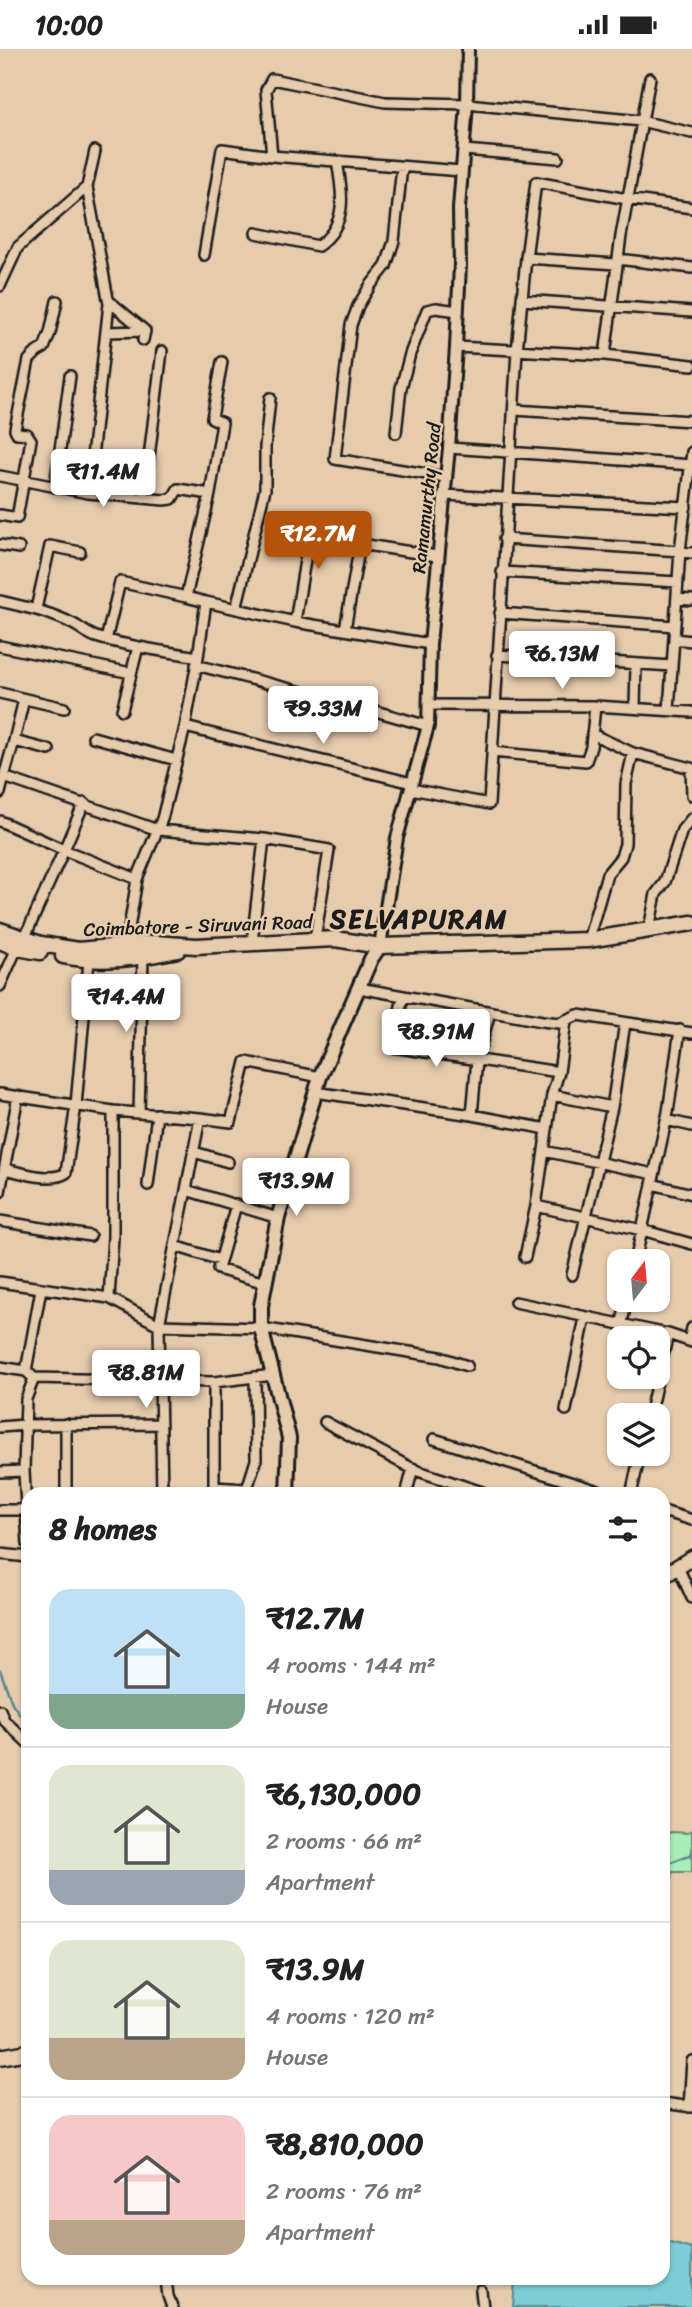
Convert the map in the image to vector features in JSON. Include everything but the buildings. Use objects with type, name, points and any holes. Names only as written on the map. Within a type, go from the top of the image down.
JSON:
[{"type":"main road","name":"Coimbatore - Siruvani Road","points":[[0,930],[21,943],[78,950],[154,943],[196,946],[315,939],[354,941],[380,946],[588,940],[692,923]]},
{"type":"main road","points":[[0,941],[21,943],[89,961],[143,957],[196,946]]},
{"type":"main road","points":[[354,941],[364,948],[371,960]]},
{"type":"main road","points":[[287,1487],[289,1438],[261,1328],[261,1306],[278,1218],[320,1077],[371,960],[380,946]]},
{"type":"main road","points":[[670,1572],[692,1558]]},
{"type":"main road","points":[[0,2057],[21,2053]]},
{"type":"street","name":"Ramamurthy Road","points":[[380,946],[397,838],[428,726],[430,644],[456,348],[461,171],[467,104],[468,49]]},
{"type":"street","points":[[605,355],[627,199],[650,78]]},
{"type":"street","points":[[272,156],[266,90],[272,79],[385,102],[467,104],[642,121],[692,133]]},
{"type":"street","points":[[204,255],[222,149],[337,162],[461,171]]},
{"type":"street","points":[[88,493],[109,301],[87,187],[95,151]]},
{"type":"street","points":[[464,151],[558,158]]},
{"type":"street","points":[[256,233],[318,246],[327,239],[340,216],[343,194],[337,162]]},
{"type":"street","points":[[402,167],[394,241],[386,265],[358,306],[351,325],[335,459],[445,477]]},
{"type":"street","points":[[185,727],[489,804],[517,351],[536,183],[692,208]]},
{"type":"street","points":[[0,286],[18,247],[87,187]]},
{"type":"street","points":[[526,258],[617,261],[692,268]]},
{"type":"street","points":[[522,300],[692,312]]},
{"type":"street","points":[[0,515],[17,517],[31,440],[27,434],[17,433],[15,429],[29,360],[44,348],[57,301]]},
{"type":"street","points":[[106,332],[144,335],[109,301]]},
{"type":"street","points":[[396,433],[401,388],[427,310],[436,308],[458,311]]},
{"type":"street","points":[[456,348],[605,355],[692,365]]},
{"type":"street","points":[[144,498],[162,351]]},
{"type":"street","points":[[186,597],[210,494],[222,423],[212,418],[222,362]]},
{"type":"street","points":[[55,487],[70,376]]},
{"type":"street","points":[[236,609],[265,489],[265,447],[270,398]]},
{"type":"street","points":[[514,410],[692,421]]},
{"type":"street","points":[[449,448],[691,465]]},
{"type":"street","points":[[668,710],[680,552],[692,452]]},
{"type":"street","points":[[0,476],[88,493],[144,498],[172,499],[178,489],[210,494]]},
{"type":"street","points":[[443,495],[686,507]]},
{"type":"street","points":[[295,622],[312,517]]},
{"type":"street","points":[[504,539],[692,553]]},
{"type":"street","points":[[0,544],[19,548]]},
{"type":"street","points":[[345,629],[360,544],[437,555]]},
{"type":"street","points":[[36,609],[50,546],[80,552]]},
{"type":"street","points":[[502,572],[678,582]]},
{"type":"street","points":[[107,640],[120,582],[295,622],[430,644]]},
{"type":"street","points":[[677,599],[692,600]]},
{"type":"street","points":[[0,601],[36,609],[72,623],[87,634],[107,640],[197,661],[428,726]]},
{"type":"street","points":[[126,947],[137,879],[158,829],[185,727],[205,602]]},
{"type":"street","points":[[500,613],[675,626]]},
{"type":"street","points":[[674,639],[692,641]]},
{"type":"street","points":[[0,646],[131,673]]},
{"type":"street","points":[[122,710],[138,647]]},
{"type":"street","points":[[497,655],[672,666]]},
{"type":"street","points":[[635,708],[636,664]]},
{"type":"street","points":[[0,693],[64,708]]},
{"type":"street","points":[[0,793],[24,699]]},
{"type":"street","points":[[429,705],[595,706],[692,712]]},
{"type":"street","points":[[492,753],[586,761],[591,747],[595,706]]},
{"type":"street","points":[[592,734],[633,753],[691,768],[692,795]]},
{"type":"street","points":[[93,737],[176,760]]},
{"type":"street","points":[[14,741],[49,750]]},
{"type":"street","points":[[588,940],[607,874],[621,857],[625,844],[626,784],[633,753]]},
{"type":"street","points":[[4,777],[158,829],[264,839],[330,850],[315,939]]},
{"type":"street","points":[[0,986],[84,803]]},
{"type":"street","points":[[649,929],[656,894],[665,882],[682,830],[692,818]]},
{"type":"street","points":[[0,821],[137,879]]},
{"type":"street","points":[[252,942],[264,839]]},
{"type":"street","points":[[139,1113],[143,957]]},
{"type":"street","points":[[4,1168],[51,1177],[66,1173],[76,1105],[89,961]]},
{"type":"street","points":[[359,988],[559,1023],[578,1015],[692,1033]]},
{"type":"street","points":[[403,997],[392,1047],[559,1072]]},
{"type":"street","points":[[472,1115],[477,1060],[490,1012]]},
{"type":"street","points":[[525,1257],[536,1206],[566,1021]]},
{"type":"street","points":[[572,1275],[612,1107],[625,1023]]},
{"type":"street","points":[[638,1249],[666,1120],[680,1030]]},
{"type":"street","points":[[0,1094],[113,1111],[231,1122],[246,1062],[320,1077]]},
{"type":"street","points":[[315,1093],[472,1115],[547,1129]]},
{"type":"street","points":[[552,1095],[612,1107]]},
{"type":"street","points":[[0,1192],[18,1096]]},
{"type":"street","points":[[110,1298],[113,1111]]},
{"type":"street","points":[[148,1185],[157,1114]]},
{"type":"street","points":[[162,1487],[159,1325],[200,1118]]},
{"type":"street","points":[[666,1120],[692,1126]]},
{"type":"street","points":[[544,1151],[600,1163],[692,1194]]},
{"type":"street","points":[[194,1152],[228,1162]]},
{"type":"street","points":[[186,1190],[278,1218]]},
{"type":"street","points":[[236,1205],[218,1269],[265,1283]]},
{"type":"street","points":[[536,1206],[692,1244]]},
{"type":"street","points":[[0,1220],[90,1235]]},
{"type":"street","points":[[175,1246],[220,1260]]},
{"type":"street","points":[[0,1282],[110,1298],[159,1325],[261,1328],[440,1357],[467,1366]]},
{"type":"street","points":[[26,1371],[41,1289]]},
{"type":"street","points":[[515,1302],[621,1326],[624,1313]]},
{"type":"street","points":[[566,1410],[585,1318]]},
{"type":"street","points":[[670,1335],[690,1342],[692,1328]]},
{"type":"street","points":[[0,1367],[26,1371],[34,1378],[214,1382],[273,1375]]},
{"type":"street","points":[[248,1487],[256,1460],[255,1377]]},
{"type":"street","points":[[25,1487],[26,1399],[34,1378]]},
{"type":"street","points":[[214,1382],[214,1487]]},
{"type":"street","points":[[325,1422],[413,1468],[468,1487]]},
{"type":"street","points":[[0,1427],[161,1424]]},
{"type":"street","points":[[66,1425],[66,1487]]},
{"type":"street","points":[[434,1439],[586,1487]]},
{"type":"street","points":[[633,1487],[637,1466]]},
{"type":"street","points":[[408,1487],[413,1468]]},
{"type":"street","points":[[0,1472],[24,1471]]},
{"type":"street","points":[[0,1510],[21,1510]]},
{"type":"street","points":[[670,1513],[692,1520]]},
{"type":"street","points":[[0,1555],[21,1556]]},
{"type":"street","points":[[678,1567],[692,1598]]},
{"type":"street","points":[[0,1710],[4,1720],[21,1736]]},
{"type":"street","points":[[670,2104],[691,2107],[692,2061]]},
{"type":"street","points":[[167,2285],[172,2307]]},
{"type":"street","points":[[481,2291],[483,2307]]},
{"type":"green space","points":[[692,1830],[692,1872],[672,1872],[670,1887],[670,1833],[688,1833]]},
{"type":"water","points":[[670,2243],[692,2249],[692,2307],[513,2307],[515,2285],[670,2285]]},
{"type":"waterway","points":[[0,1670],[12,1703],[21,1716]]},
{"type":"waterway","points":[[670,1862],[692,1854]]},
{"type":"district","name":"SELVAPURAM","points":[[419,919]]}]
